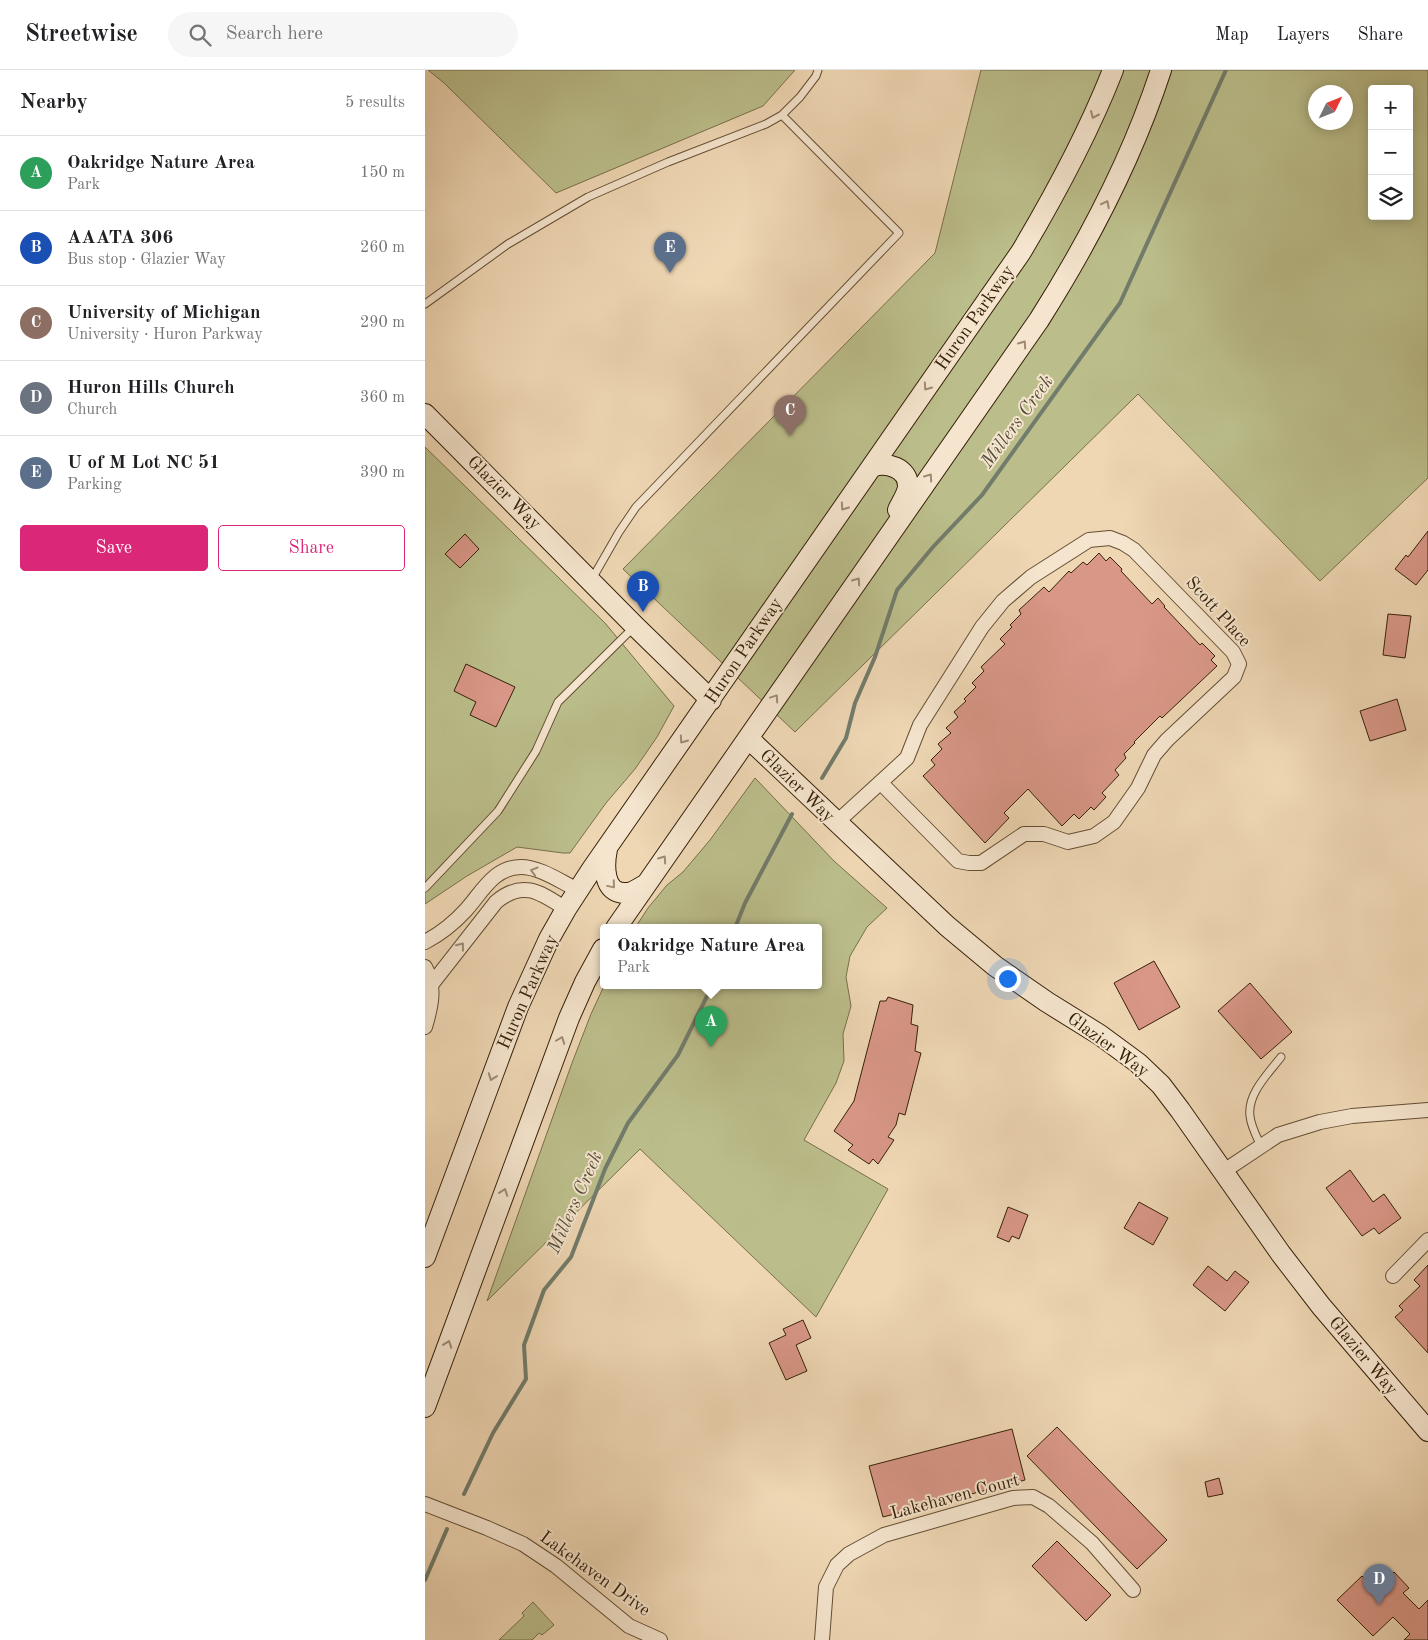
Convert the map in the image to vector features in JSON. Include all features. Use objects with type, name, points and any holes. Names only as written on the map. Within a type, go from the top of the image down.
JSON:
[{"type":"main road","name":"Huron Parkway","points":[[425,1257],[518,1007],[545,947],[566,909],[1029,238],[1053,199],[1076,154],[1113,70]]},
{"type":"main road","points":[[619,924],[1034,328],[1068,274],[1111,196],[1142,124],[1161,70]]},
{"type":"main road","name":"Glazier Way","points":[[425,414],[711,700]]},
{"type":"main road","points":[[872,467],[884,464],[895,467],[904,475],[908,486],[881,546]]},
{"type":"main road","name":"Glazier Way","points":[[748,738],[947,926],[995,966],[1139,1063],[1166,1091],[1281,1254],[1321,1306],[1428,1430]]},
{"type":"main road","points":[[607,848],[604,868],[605,875],[613,888],[627,894],[645,885]]},
{"type":"main road","points":[[425,1407],[569,1018],[600,954]]},
{"type":"street","name":"Scott Place","points":[[836,823],[907,758],[920,724],[982,627],[1003,601],[1031,577],[1089,540],[1110,538],[1134,550],[1233,652],[1239,664],[1234,677],[1167,740],[1154,755],[1137,788],[1114,822],[1093,836],[1068,842],[1044,834],[1024,834],[981,863],[969,864],[958,861],[881,783]]},
{"type":"street","points":[[425,942],[442,932],[465,911],[487,883],[498,873],[507,869],[521,867],[538,871],[578,890]]},
{"type":"street","points":[[431,985],[496,902],[506,893],[517,890],[531,890],[548,897],[566,909]]},
{"type":"street","points":[[425,967],[430,976],[432,996],[425,1027]]},
{"type":"street","points":[[1223,1171],[1278,1135],[1320,1122],[1352,1116],[1428,1110]]},
{"type":"street","points":[[1393,1276],[1428,1240]]},
{"type":"street","name":"Lakehaven Court","points":[[822,1640],[826,1588],[837,1565],[849,1554],[884,1535],[1013,1498],[1033,1497],[1049,1506],[1092,1543],[1133,1590]]},
{"type":"street","name":"Lakehaven Drive","points":[[425,1504],[523,1544],[556,1566],[629,1626],[660,1640]]},
{"type":"lane","points":[[425,304],[508,244],[588,197],[668,162],[766,124],[782,115],[800,97],[816,76],[818,70]]},
{"type":"lane","points":[[591,581],[619,532],[636,507],[899,233],[782,115]]},
{"type":"lane","points":[[425,888],[498,811],[536,751],[558,702],[635,626]]},
{"type":"lane","points":[[1261,1146],[1249,1116],[1251,1100],[1259,1085],[1281,1057]]},
{"type":"green space","points":[[428,70],[795,70],[763,106],[556,193],[443,82]]},
{"type":"green space","points":[[981,70],[1428,70],[1428,478],[1320,581],[1138,394],[795,732],[623,569],[935,253]]},
{"type":"green space","points":[[425,447],[605,623],[674,706],[657,737],[635,769],[606,803],[570,853],[517,847],[467,876],[425,904]]},
{"type":"green space","points":[[755,778],[834,861],[887,908],[867,927],[850,956],[846,977],[851,1006],[843,1034],[844,1061],[836,1083],[804,1140],[888,1189],[816,1317],[640,1149],[487,1301],[572,1063],[603,989],[822,989],[822,924],[638,924],[667,885],[683,872],[710,840]]},
{"type":"green space","points":[[533,1602],[554,1625],[542,1635],[539,1633],[532,1640],[499,1640],[524,1616],[522,1613]]},
{"type":"building","points":[[1428,531],[1428,570],[1416,585],[1395,569],[1406,555],[1408,557]]},
{"type":"building","points":[[465,534],[479,549],[460,568],[445,554]]},
{"type":"building","points":[[1099,553],[1106,561],[1110,557],[1152,604],[1158,598],[1164,607],[1200,645],[1202,643],[1215,656],[1211,660],[1217,666],[1162,718],[1160,716],[1134,742],[1124,754],[1126,758],[1115,770],[1119,775],[1102,793],[1106,797],[1094,810],[1091,807],[1079,819],[1074,814],[1062,826],[1028,789],[1004,813],[1009,818],[985,843],[923,776],[935,765],[931,760],[942,749],[938,744],[951,733],[946,728],[958,717],[954,712],[966,701],[964,699],[976,687],[972,683],[984,671],[981,667],[1005,644],[1000,639],[1021,614],[1019,610],[1044,587],[1049,592],[1069,571],[1071,573],[1083,562],[1087,565]]},
{"type":"building","points":[[1388,614],[1411,616],[1405,658],[1383,655]]},
{"type":"building","points":[[466,664],[515,687],[496,727],[470,715],[476,702],[454,691]]},
{"type":"building","points":[[1397,699],[1406,730],[1370,741],[1360,711]]},
{"type":"building","points":[[1154,961],[1180,1007],[1139,1030],[1114,983]]},
{"type":"building","points":[[1250,983],[1292,1032],[1261,1059],[1218,1011]]},
{"type":"building","points":[[888,997],[913,1005],[911,1024],[918,1026],[915,1051],[921,1053],[905,1115],[899,1113],[896,1125],[888,1137],[894,1140],[878,1164],[873,1159],[869,1164],[848,1150],[853,1145],[834,1131],[854,1101],[880,1001],[886,1001]]},
{"type":"building","points":[[1350,1170],[1373,1202],[1384,1194],[1401,1218],[1379,1234],[1374,1228],[1362,1236],[1326,1188]]},
{"type":"building","points":[[1139,1202],[1168,1218],[1153,1245],[1124,1228]]},
{"type":"building","points":[[1008,1207],[1028,1215],[1019,1239],[1012,1236],[1009,1242],[997,1237]]},
{"type":"building","points":[[1428,1265],[1428,1353],[1395,1317],[1403,1310],[1399,1306],[1420,1286],[1414,1280]]},
{"type":"building","points":[[1208,1266],[1227,1281],[1235,1271],[1249,1282],[1225,1311],[1193,1285]]},
{"type":"building","points":[[803,1320],[811,1338],[796,1345],[807,1371],[786,1380],[769,1343],[786,1335],[783,1329]]},
{"type":"building","points":[[1057,1427],[1167,1540],[1137,1569],[1027,1456]]},
{"type":"building","points":[[1012,1429],[1025,1480],[883,1517],[869,1466]]},
{"type":"building","points":[[1219,1478],[1223,1494],[1208,1497],[1205,1482]]},
{"type":"building","points":[[1057,1541],[1111,1595],[1086,1621],[1032,1566]]},
{"type":"building","points":[[1381,1570],[1388,1577],[1394,1572],[1409,1588],[1403,1593],[1419,1609],[1428,1600],[1428,1640],[1404,1640],[1410,1634],[1393,1617],[1373,1636],[1337,1600],[1362,1576],[1368,1582]]},
{"type":"waterway","name":"Millers Creek","points":[[822,778],[846,738],[855,703],[875,657],[897,590],[933,547],[982,495],[1120,303],[1226,70]]},
{"type":"waterway","name":"Millers Creek","points":[[737,924],[745,903],[792,814]]},
{"type":"waterway","name":"Millers Creek","points":[[464,1494],[493,1433],[526,1379],[524,1345],[544,1290],[571,1257],[605,1169],[628,1123],[678,1055],[711,989]]},
{"type":"waterway","name":"Millers Creek","points":[[425,1580],[447,1529]]},
{"type":"place","name":"U of M Lot NC 51","points":[[670,273]]},
{"type":"place","name":"University of Michigan","points":[[790,436]]},
{"type":"place","name":"AAATA 306","points":[[643,612]]},
{"type":"place","name":"Oakridge Nature Area","points":[[711,1047]]},
{"type":"place","name":"Huron Hills Church","points":[[1379,1605]]}]
